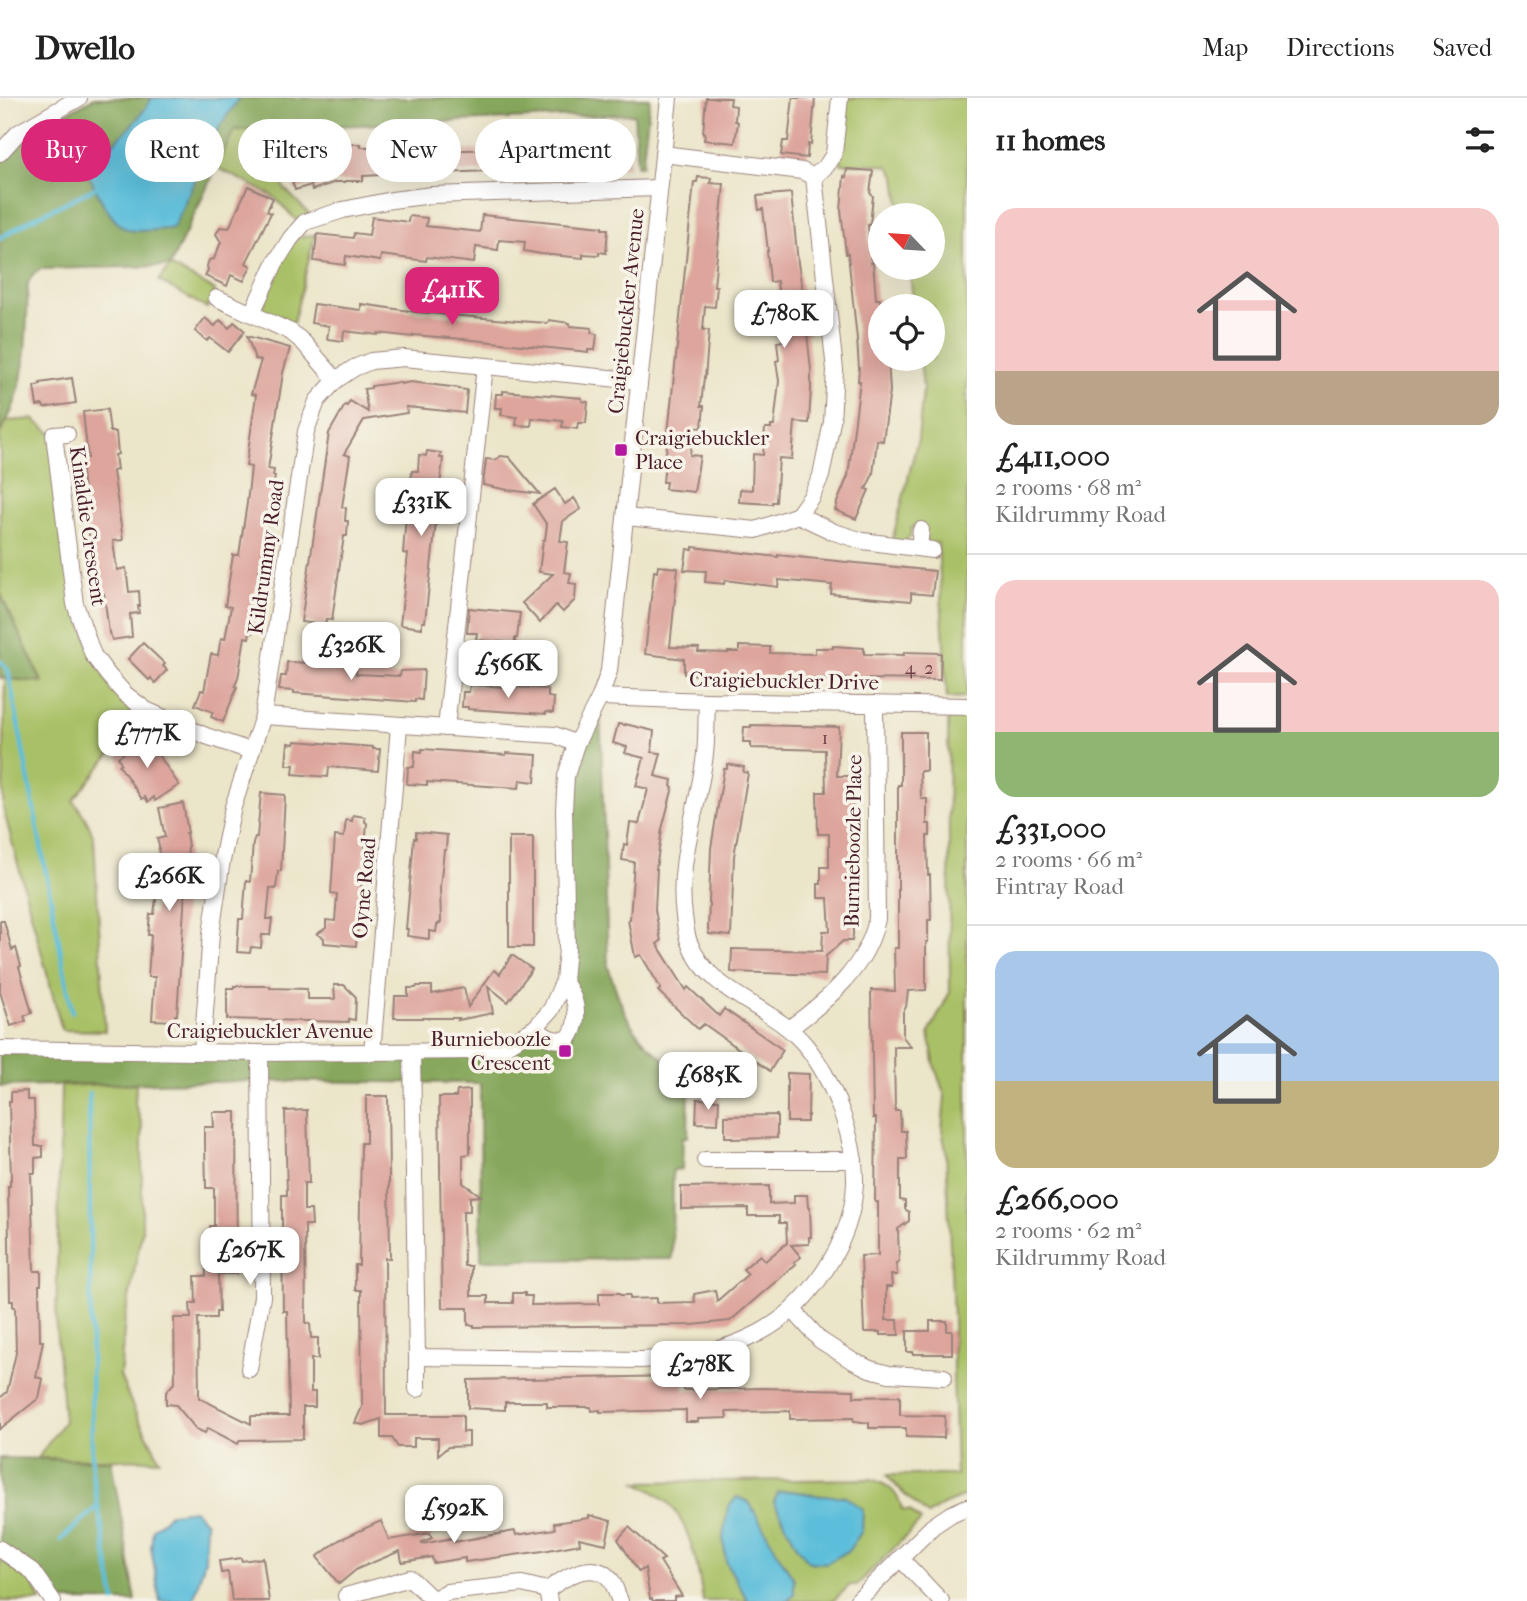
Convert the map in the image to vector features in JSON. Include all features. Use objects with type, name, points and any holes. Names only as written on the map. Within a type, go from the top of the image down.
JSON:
[{"type":"street","points":[[0,153],[18,132],[79,98]]},
{"type":"street","name":"Craigiebuckler Avenue","points":[[0,1049],[260,1053],[477,1051],[506,1046],[535,1028],[551,1010],[564,980],[567,949],[564,810],[566,776],[576,744],[609,671],[669,98]]},
{"type":"street","points":[[814,177],[834,154],[840,98]]},
{"type":"street","points":[[663,153],[802,171],[814,177]]},
{"type":"street","points":[[626,517],[756,530],[798,515],[811,497],[821,476],[832,422],[835,370],[814,177]]},
{"type":"street","points":[[252,313],[275,263],[305,222],[343,210],[432,195],[659,188]]},
{"type":"street","points":[[217,298],[291,332],[336,380]]},
{"type":"street","name":"Kildrummy Road","points":[[202,1051],[211,934],[221,866],[233,807],[263,716],[306,431],[317,401],[325,389],[354,368],[371,361],[404,358],[639,381]]},
{"type":"street","points":[[446,728],[485,366]]},
{"type":"street","name":"Kinaldie Crescent","points":[[67,434],[54,435],[75,604],[93,655],[125,694],[146,710],[206,737],[251,751]]},
{"type":"street","points":[[798,515],[834,532],[863,541],[925,549],[921,530]]},
{"type":"street","name":"Craigiebuckler Drive","points":[[600,696],[967,706]]},
{"type":"street","points":[[418,1357],[678,1359],[740,1343],[762,1332],[793,1310],[825,1270],[840,1242],[852,1211],[855,1184],[854,1160],[834,1091],[820,1065],[790,1028],[716,979],[700,962],[688,942],[682,900],[683,877],[705,754],[707,701]]},
{"type":"street","name":"Burnieboozle Place","points":[[790,1028],[835,991],[851,974],[874,934],[877,919],[875,704]]},
{"type":"street","points":[[263,716],[555,735],[576,744]]},
{"type":"street","name":"Oyne Road","points":[[372,1053],[399,726]]},
{"type":"street","name":"Craigiebuckler Avenue","points":[[535,1028],[554,1040],[568,1039],[572,1035],[576,1024],[573,997],[564,980]]},
{"type":"street","points":[[412,1052],[418,1357],[416,1389]]},
{"type":"street","points":[[249,1368],[262,1297],[260,1053]]},
{"type":"street","points":[[705,1160],[854,1160]]},
{"type":"street","points":[[793,1310],[820,1340],[851,1360],[889,1374],[944,1377]]},
{"type":"street","points":[[857,1601],[933,1526],[967,1507]]},
{"type":"street","points":[[0,1549],[32,1571],[53,1601]]},
{"type":"street","points":[[900,1558],[941,1601]]},
{"type":"street","points":[[346,1596],[410,1578],[431,1600],[447,1592],[522,1584],[548,1595],[567,1576],[591,1569],[611,1581],[620,1601]]},
{"type":"green space","points":[[94,98],[650,98],[642,166],[637,166],[634,114],[461,121],[366,119],[366,125],[352,125],[352,119],[238,119],[238,130],[234,130],[224,151],[224,119],[125,119],[125,182],[210,182],[170,266],[41,269],[33,274],[28,283],[26,341],[21,379],[9,416],[0,433],[0,162],[21,139],[21,182],[111,182],[111,119],[55,119]]},
{"type":"green space","points":[[846,98],[967,98],[967,697],[947,698],[938,543],[927,543],[923,527],[912,527],[910,537],[903,542],[892,541],[918,439],[923,388],[921,371],[945,371],[945,294],[912,294],[911,280],[945,280],[945,203],[899,203],[896,177],[888,166],[841,164]]},
{"type":"green space","points":[[234,130],[238,130],[238,178],[224,171],[224,151]]},
{"type":"green space","points":[[245,182],[282,182],[284,188],[314,219],[301,225],[273,196]]},
{"type":"green space","points":[[315,235],[291,332],[252,313],[291,238]]},
{"type":"green space","points":[[170,266],[215,290],[207,308],[159,281]]},
{"type":"green space","points":[[33,419],[54,435],[75,604],[93,655],[146,710],[73,801],[86,819],[94,839],[105,1031],[62,1030],[3,808],[5,679],[42,681],[0,593],[0,433],[7,421]]},
{"type":"green space","points":[[0,593],[42,682],[0,678]]},
{"type":"green space","points":[[600,697],[608,966],[623,1009],[636,1031],[656,1053],[689,1078],[688,1137],[683,1137],[682,1169],[673,1170],[672,1259],[481,1260],[480,1083],[261,1081],[0,1086],[0,1049],[477,1051],[535,1028],[572,1035],[564,980],[566,776]]},
{"type":"green space","points":[[948,714],[967,715],[967,1495],[928,1515],[886,1475],[956,1475],[953,1318],[946,1151],[942,1130],[945,1096],[935,1068],[929,1033],[950,992]]},
{"type":"green space","points":[[136,1083],[135,1104],[142,1125],[142,1231],[125,1319],[120,1376],[160,1460],[38,1458],[64,1421],[56,1328],[61,1086]]},
{"type":"green space","points":[[0,1458],[111,1460],[136,1601],[53,1601],[0,1549]]},
{"type":"green space","points":[[871,1479],[891,1490],[898,1498],[902,1510],[910,1511],[921,1521],[857,1585],[850,1585],[833,1601],[703,1601],[694,1553],[680,1518],[665,1500],[637,1482]]},
{"type":"green space","points":[[0,1560],[31,1580],[41,1601],[0,1601]]},
{"type":"water","points":[[152,98],[239,98],[224,120],[137,119]]},
{"type":"water","points":[[125,132],[125,182],[194,182],[173,228],[129,230],[109,212],[92,182],[111,182],[113,143]]},
{"type":"water","points":[[792,1491],[821,1496],[844,1496],[863,1509],[862,1531],[849,1550],[826,1563],[809,1562],[797,1546],[774,1502],[778,1492]]},
{"type":"water","points":[[737,1497],[749,1502],[794,1579],[794,1594],[788,1601],[748,1601],[726,1562],[723,1537],[728,1507]]},
{"type":"water","points":[[194,1510],[206,1522],[205,1559],[193,1601],[160,1601],[151,1547],[153,1529],[171,1513]]},
{"type":"building","points":[[706,98],[731,98],[730,105],[736,106],[735,121],[738,122],[735,143],[704,140]]},
{"type":"building","points":[[793,98],[815,98],[811,145],[808,144],[807,158],[781,155],[783,141],[788,141]]},
{"type":"building","points":[[352,144],[361,144],[361,147],[366,147],[366,176],[363,176],[363,181],[352,181]]},
{"type":"building","points":[[461,150],[475,150],[475,172],[461,172]]},
{"type":"building","points":[[847,169],[873,171],[870,193],[873,196],[872,203],[868,203],[868,280],[874,280],[876,294],[868,294],[868,371],[889,371],[890,391],[883,441],[877,440],[873,474],[866,489],[869,490],[856,519],[835,510],[848,476],[860,381],[841,210],[844,176],[846,177]]},
{"type":"building","points":[[698,177],[711,178],[710,183],[724,184],[714,286],[717,286],[715,307],[705,306],[703,330],[709,330],[701,406],[704,406],[702,428],[693,427],[690,455],[700,456],[694,492],[665,489],[666,482],[663,482],[694,182],[697,182]]},
{"type":"building","points":[[292,182],[336,182],[312,190],[311,185],[295,190]]},
{"type":"building","points":[[248,186],[273,198],[267,211],[271,213],[246,263],[251,266],[244,281],[231,275],[227,286],[205,276],[207,266],[209,260],[214,259],[221,242],[216,234],[220,227],[229,228]]},
{"type":"building","points":[[791,193],[809,333],[809,423],[795,422],[792,459],[779,458],[776,502],[739,502],[740,489],[752,490],[753,454],[763,455],[765,428],[774,426],[779,381],[777,342],[783,341],[777,281],[770,282],[763,209],[759,210],[757,196]]},
{"type":"building","points":[[482,215],[602,227],[608,229],[606,253],[583,254],[583,258],[541,254],[524,251],[525,242],[499,240],[498,250],[476,247],[474,263],[427,257],[426,261],[381,255],[380,261],[346,256],[345,265],[314,261],[317,234],[353,238],[354,233],[369,235],[372,217],[408,222],[409,216],[427,218],[426,226],[480,232]]},
{"type":"building","points":[[314,304],[361,310],[361,304],[416,312],[570,323],[570,326],[592,328],[591,333],[597,334],[595,350],[588,352],[463,339],[344,331],[343,341],[327,339],[329,326],[311,323]]},
{"type":"building","points":[[205,318],[215,326],[220,320],[229,328],[234,322],[245,331],[228,352],[210,338],[207,341],[195,331]]},
{"type":"building","points":[[247,336],[290,348],[283,373],[268,469],[274,470],[275,476],[254,601],[257,602],[252,633],[250,632],[249,638],[245,637],[235,686],[237,687],[223,722],[211,717],[213,712],[195,705],[201,690],[204,691],[211,654],[218,655],[221,638],[225,639],[231,607],[225,606],[233,555],[239,555],[247,503],[251,467],[246,466],[256,395],[251,394],[261,360],[255,359]]},
{"type":"building","points":[[72,378],[76,403],[44,408],[43,405],[37,406],[34,386]]},
{"type":"building","points":[[400,382],[467,390],[465,413],[406,407],[407,413],[364,420],[344,454],[350,456],[342,507],[346,508],[347,536],[344,536],[332,620],[326,619],[325,625],[301,622],[329,433],[350,401],[368,412],[364,389]]},
{"type":"building","points":[[503,391],[582,398],[582,401],[588,402],[586,423],[578,423],[577,429],[562,427],[563,421],[532,418],[531,426],[516,425],[517,417],[501,415],[502,408],[495,408],[496,394],[503,394]]},
{"type":"building","points":[[107,409],[110,432],[116,432],[118,454],[115,455],[117,470],[113,471],[123,540],[113,541],[117,570],[126,568],[129,592],[139,591],[140,606],[139,613],[130,614],[132,637],[112,640],[104,594],[96,595],[81,464],[81,458],[88,458],[83,412]]},
{"type":"building","points":[[427,451],[441,453],[440,458],[443,458],[425,622],[422,622],[422,628],[400,625],[408,554],[403,553],[407,503],[409,504],[412,471],[418,471],[419,455],[426,456]]},
{"type":"building","points":[[501,456],[509,457],[540,494],[483,485],[486,459],[495,460]]},
{"type":"building","points":[[555,489],[565,504],[574,498],[581,509],[563,521],[560,541],[568,542],[564,572],[571,573],[569,583],[576,584],[575,600],[563,612],[556,605],[540,623],[522,603],[553,574],[539,572],[547,525],[533,504]]},
{"type":"building","points":[[693,547],[935,571],[932,595],[911,593],[911,601],[831,594],[832,585],[779,580],[778,587],[725,580],[724,584],[705,582],[706,571],[684,570],[687,549],[693,550]]},
{"type":"building","points":[[658,566],[678,568],[670,647],[728,653],[739,652],[739,646],[770,647],[770,653],[815,654],[815,648],[833,646],[864,648],[864,654],[941,653],[940,680],[684,674],[684,659],[645,654],[654,571],[657,572]]},
{"type":"building","points":[[469,608],[520,613],[515,643],[476,640],[477,633],[467,633]]},
{"type":"building","points":[[143,643],[165,664],[163,666],[167,670],[155,683],[128,659]]},
{"type":"building","points":[[287,662],[356,664],[356,674],[400,676],[401,671],[424,670],[422,700],[415,699],[415,702],[279,690],[281,676],[286,676]]},
{"type":"building","points":[[470,685],[548,689],[548,697],[554,698],[553,713],[462,707],[463,692],[469,692]]},
{"type":"building","points":[[618,724],[654,731],[652,752],[661,753],[655,776],[672,780],[673,787],[662,829],[656,869],[655,910],[661,941],[657,944],[686,990],[688,987],[719,1016],[724,1009],[783,1050],[770,1071],[704,1024],[698,1029],[658,991],[661,989],[641,955],[635,957],[628,920],[634,862],[622,860],[630,823],[639,824],[648,789],[636,786],[644,758],[625,753],[627,747],[613,743]]},
{"type":"building","points":[[744,727],[839,727],[837,776],[852,776],[853,934],[852,941],[843,941],[826,956],[825,975],[731,972],[732,949],[822,951],[823,931],[830,931],[828,898],[818,898],[821,867],[829,867],[829,834],[818,834],[817,792],[826,792],[825,750],[751,748],[751,742],[743,742]]},
{"type":"building","points":[[140,732],[179,785],[155,801],[154,797],[148,802],[145,797],[142,799],[119,765],[121,763],[118,757],[132,748],[127,740]]},
{"type":"building","points":[[901,732],[926,732],[926,771],[920,771],[921,799],[927,799],[927,824],[930,824],[930,836],[927,836],[931,920],[928,920],[926,942],[926,990],[908,991],[903,1012],[903,1037],[911,1047],[894,1047],[895,1111],[900,1111],[901,1131],[906,1131],[907,1159],[900,1159],[900,1200],[905,1201],[909,1221],[898,1229],[897,1275],[891,1275],[892,1287],[886,1287],[886,1320],[898,1320],[899,1335],[880,1335],[880,1332],[864,1332],[861,1256],[878,1255],[871,990],[895,991]]},
{"type":"building","points":[[295,741],[380,749],[378,771],[329,767],[328,777],[293,774],[294,765],[286,765],[288,743],[294,744]]},
{"type":"building","points":[[422,749],[537,755],[535,782],[520,780],[519,788],[427,782],[427,785],[407,784],[408,767],[414,767],[415,751],[422,752]]},
{"type":"building","points":[[727,764],[744,767],[743,772],[748,773],[734,856],[731,936],[709,934],[708,929],[711,848]]},
{"type":"building","points":[[261,793],[285,795],[281,871],[278,871],[276,889],[270,888],[267,919],[272,919],[270,935],[262,935],[261,948],[251,947],[250,953],[237,952],[239,919],[243,919],[246,881],[250,882]]},
{"type":"building","points":[[183,803],[188,846],[177,1015],[175,1021],[152,1020],[155,977],[148,977],[151,935],[148,935],[150,914],[154,914],[156,899],[159,846],[157,839],[165,837],[159,808]]},
{"type":"building","points":[[353,815],[365,817],[367,823],[356,946],[324,943],[324,938],[317,934],[326,928],[326,920],[335,921],[337,894],[331,893],[335,836],[344,837],[346,820],[352,821]]},
{"type":"building","points":[[416,832],[447,835],[440,887],[441,922],[437,925],[436,932],[429,931],[429,939],[407,936],[406,929]]},
{"type":"building","points":[[509,837],[533,837],[533,947],[509,947]]},
{"type":"building","points":[[0,921],[4,921],[12,950],[16,948],[32,1013],[24,1016],[26,1021],[11,1026],[0,992]]},
{"type":"building","points":[[512,955],[532,969],[508,1002],[488,986],[493,1013],[458,1020],[459,1018],[394,1018],[395,996],[408,996],[408,988],[417,986],[432,986],[432,994],[464,988],[468,1007],[494,970],[500,974]]},
{"type":"building","points":[[334,985],[344,985],[356,997],[355,1020],[227,1019],[227,988],[270,986],[307,989],[307,999],[335,999]]},
{"type":"building","points":[[787,1073],[809,1074],[807,1122],[787,1122]]},
{"type":"building","points":[[470,1090],[470,1154],[463,1155],[463,1183],[481,1196],[470,1197],[470,1211],[463,1211],[464,1266],[471,1266],[471,1296],[488,1296],[488,1303],[513,1303],[513,1293],[525,1293],[525,1296],[532,1296],[531,1305],[599,1304],[599,1293],[620,1293],[630,1295],[630,1299],[657,1298],[657,1303],[695,1302],[694,1294],[715,1290],[717,1301],[748,1274],[743,1269],[760,1255],[765,1261],[787,1243],[786,1223],[779,1223],[779,1216],[748,1216],[748,1208],[681,1209],[681,1187],[769,1186],[769,1204],[794,1203],[794,1195],[807,1195],[810,1207],[809,1244],[791,1245],[801,1257],[794,1262],[796,1264],[730,1321],[692,1325],[468,1325],[468,1308],[442,1308],[439,1097],[456,1097],[457,1091]]},
{"type":"building","points":[[27,1091],[27,1100],[34,1100],[35,1146],[43,1146],[43,1157],[35,1158],[35,1173],[31,1173],[34,1271],[41,1271],[40,1341],[43,1341],[36,1377],[43,1379],[39,1398],[0,1429],[0,1398],[7,1392],[16,1353],[15,1307],[13,1301],[10,1301],[9,1101],[11,1092]]},
{"type":"building","points":[[366,1096],[388,1096],[390,1258],[385,1258],[386,1415],[463,1415],[463,1432],[469,1432],[469,1446],[448,1447],[438,1455],[438,1438],[414,1438],[414,1447],[398,1447],[392,1438],[381,1438],[381,1419],[363,1425],[355,1423],[362,1407],[361,1290],[355,1290],[355,1265],[359,1265],[361,1143],[366,1143]]},
{"type":"building","points":[[697,1099],[719,1100],[718,1124],[696,1123]]},
{"type":"building","points":[[307,1110],[309,1183],[304,1183],[304,1210],[311,1210],[312,1225],[305,1225],[306,1323],[310,1323],[311,1338],[318,1338],[318,1359],[311,1359],[311,1392],[315,1392],[315,1407],[303,1407],[303,1439],[240,1440],[238,1444],[208,1428],[205,1433],[196,1429],[176,1405],[166,1404],[166,1392],[175,1382],[174,1318],[191,1318],[190,1303],[196,1303],[195,1276],[206,1276],[205,1233],[210,1233],[210,1226],[214,1226],[214,1188],[206,1188],[204,1127],[214,1127],[213,1112],[236,1112],[237,1274],[218,1274],[219,1312],[216,1312],[216,1318],[198,1318],[199,1398],[251,1424],[251,1416],[289,1416],[287,1311],[283,1311],[282,1195],[287,1195],[285,1111]]},
{"type":"building","points":[[777,1115],[777,1138],[725,1137],[725,1116]]},
{"type":"building","points":[[930,1321],[947,1321],[947,1331],[952,1331],[952,1354],[907,1352],[907,1331],[930,1331]]},
{"type":"building","points":[[678,1376],[678,1380],[684,1380],[684,1390],[854,1390],[854,1397],[900,1396],[900,1415],[945,1416],[944,1438],[906,1437],[906,1428],[869,1428],[869,1423],[854,1421],[853,1418],[790,1419],[790,1411],[726,1412],[727,1418],[686,1422],[686,1410],[600,1412],[592,1411],[591,1407],[547,1407],[547,1402],[505,1402],[505,1410],[468,1408],[468,1380]]},
{"type":"building","points":[[589,1515],[611,1521],[606,1544],[579,1538],[580,1544],[465,1562],[465,1558],[433,1563],[432,1557],[402,1562],[400,1551],[357,1569],[339,1584],[317,1557],[339,1540],[381,1521],[389,1540],[430,1533],[432,1538],[422,1544],[453,1538],[454,1542],[515,1531],[516,1535],[555,1529],[554,1523],[589,1518]]},
{"type":"building","points":[[629,1527],[664,1559],[660,1561],[682,1596],[674,1597],[674,1601],[650,1599],[645,1568],[639,1572],[618,1539]]},
{"type":"building","points":[[241,1558],[242,1561],[263,1558],[269,1601],[232,1601],[228,1572],[221,1573],[219,1561]]},
{"type":"waterway","points":[[0,238],[95,188]]},
{"type":"waterway","points":[[0,661],[8,670],[72,1012]]},
{"type":"waterway","points":[[89,1093],[92,1473],[115,1601]]},
{"type":"waterway","points":[[61,1540],[98,1506]]},
{"type":"place","name":"Craigiebuckler Place","points":[[621,450]]},
{"type":"place","name":"Burnieboozle Crescent","points":[[565,1051]]}]
